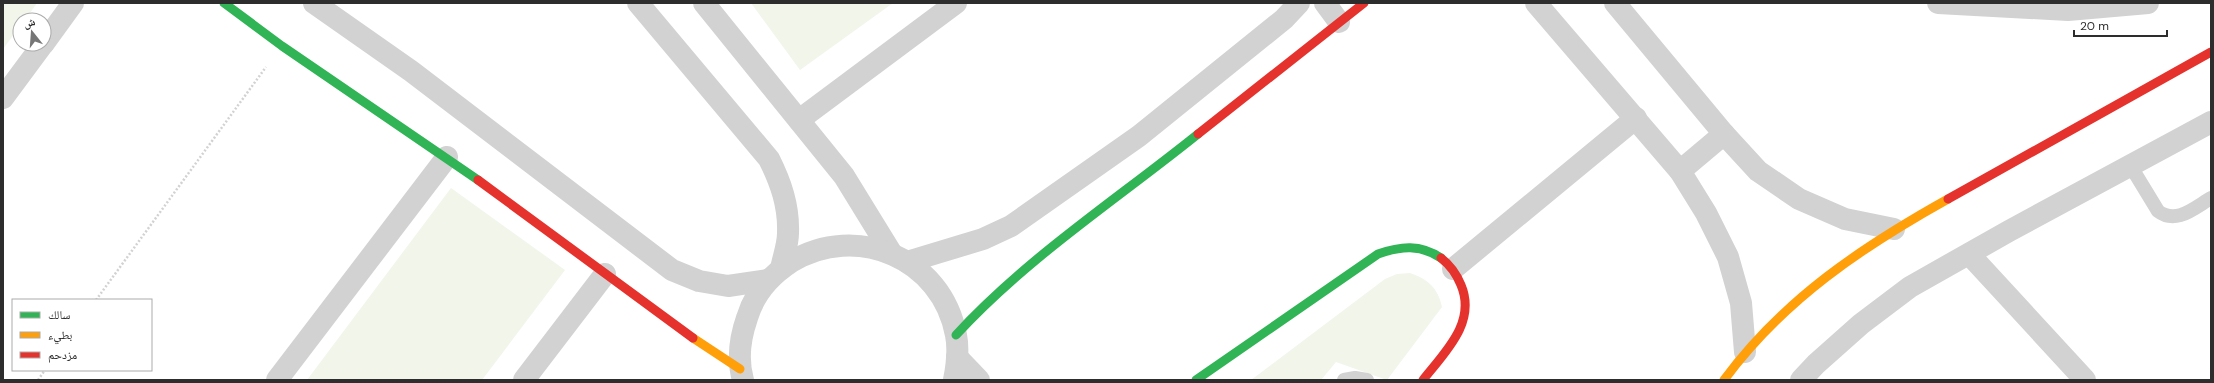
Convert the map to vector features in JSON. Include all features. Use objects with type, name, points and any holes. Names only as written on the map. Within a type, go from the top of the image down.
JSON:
[{"type":"street","points":[[52,31],[73,3]]},
{"type":"street","points":[[224,3],[282,46],[447,157],[672,324],[742,374]]},
{"type":"street","points":[[314,3],[411,71],[672,270],[699,281],[728,286],[774,274],[806,253],[834,246],[864,246],[899,258],[924,276],[939,293],[950,313],[956,335],[957,357],[954,380]]},
{"type":"street","points":[[638,3],[769,159],[781,183],[787,208],[788,234],[774,274],[750,306],[740,337],[742,374]]},
{"type":"street","points":[[704,3],[844,176],[899,258]]},
{"type":"street","points":[[798,120],[956,3]]},
{"type":"street","points":[[899,258],[984,239],[1011,226],[1139,136],[1284,19],[1299,3]]},
{"type":"street","points":[[1325,3],[1339,22]]},
{"type":"street","points":[[956,335],[980,307],[1033,259],[1155,168],[1364,3]]},
{"type":"street","points":[[1536,3],[1680,171],[1706,213],[1728,256],[1741,303],[1745,352]]},
{"type":"street","points":[[1614,3],[1724,134],[1758,170],[1799,199],[1845,218],[1894,229]]},
{"type":"street","points":[[1938,3],[2068,10],[2148,3]]},
{"type":"street","points":[[3,98],[36,52]]},
{"type":"street","points":[[1724,380],[1745,352],[1783,313],[1824,277],[1894,229],[2211,52]]},
{"type":"street","points":[[1453,269],[1636,118]]},
{"type":"street","points":[[1801,380],[1816,364],[1861,324],[1910,287],[2130,165],[2211,122]]},
{"type":"street","points":[[1680,171],[1724,134]]},
{"type":"street","points":[[277,380],[447,157]]},
{"type":"street","points":[[1196,380],[1378,254],[1394,248],[1411,247],[1422,249],[1441,258],[1453,269],[1463,290],[1465,313],[1457,335],[1423,380]]},
{"type":"street","points":[[1969,254],[2085,380]]},
{"type":"street","points":[[524,380],[605,274]]},
{"type":"street","points":[[957,357],[979,380]]},
{"type":"lane","points":[[2130,165],[2162,214],[2176,217],[2211,198]]},
{"type":"lane","points":[[1344,380],[1355,378],[1367,380]]},
{"type":"path","points":[[97,299],[282,46]]},
{"type":"path","points":[[38,380],[44,371]]},
{"type":"shaded area","points":[[3,3],[37,3],[31,12],[12,12],[12,37],[3,49]]},
{"type":"shaded area","points":[[751,3],[893,3],[800,70]]},
{"type":"shaded area","points":[[451,188],[565,270],[482,380],[307,380]]},
{"type":"shaded area","points":[[1410,273],[1427,281],[1435,289],[1442,307],[1387,380],[1336,362],[1321,380],[1251,380],[1385,279],[1397,274]]},
{"type":"traffic: fast","points":[[224,3],[282,46],[478,180]]},
{"type":"traffic: fast","points":[[956,335],[1013,280],[1073,230],[1198,134]]},
{"type":"traffic: fast","points":[[1196,380],[1378,254],[1395,249],[1418,248],[1433,253],[1441,258]]},
{"type":"traffic: slow","points":[[1724,380],[1747,351],[1772,324],[1826,277],[1885,236],[1948,199]]},
{"type":"traffic: slow","points":[[693,338],[740,369]]},
{"type":"traffic: jam","points":[[1198,134],[1364,3]]},
{"type":"traffic: jam","points":[[1948,199],[2211,52]]},
{"type":"traffic: jam","points":[[478,180],[693,338]]},
{"type":"traffic: jam","points":[[1423,380],[1456,337],[1462,325],[1465,312],[1465,299],[1461,285],[1450,267],[1441,258]]}]
